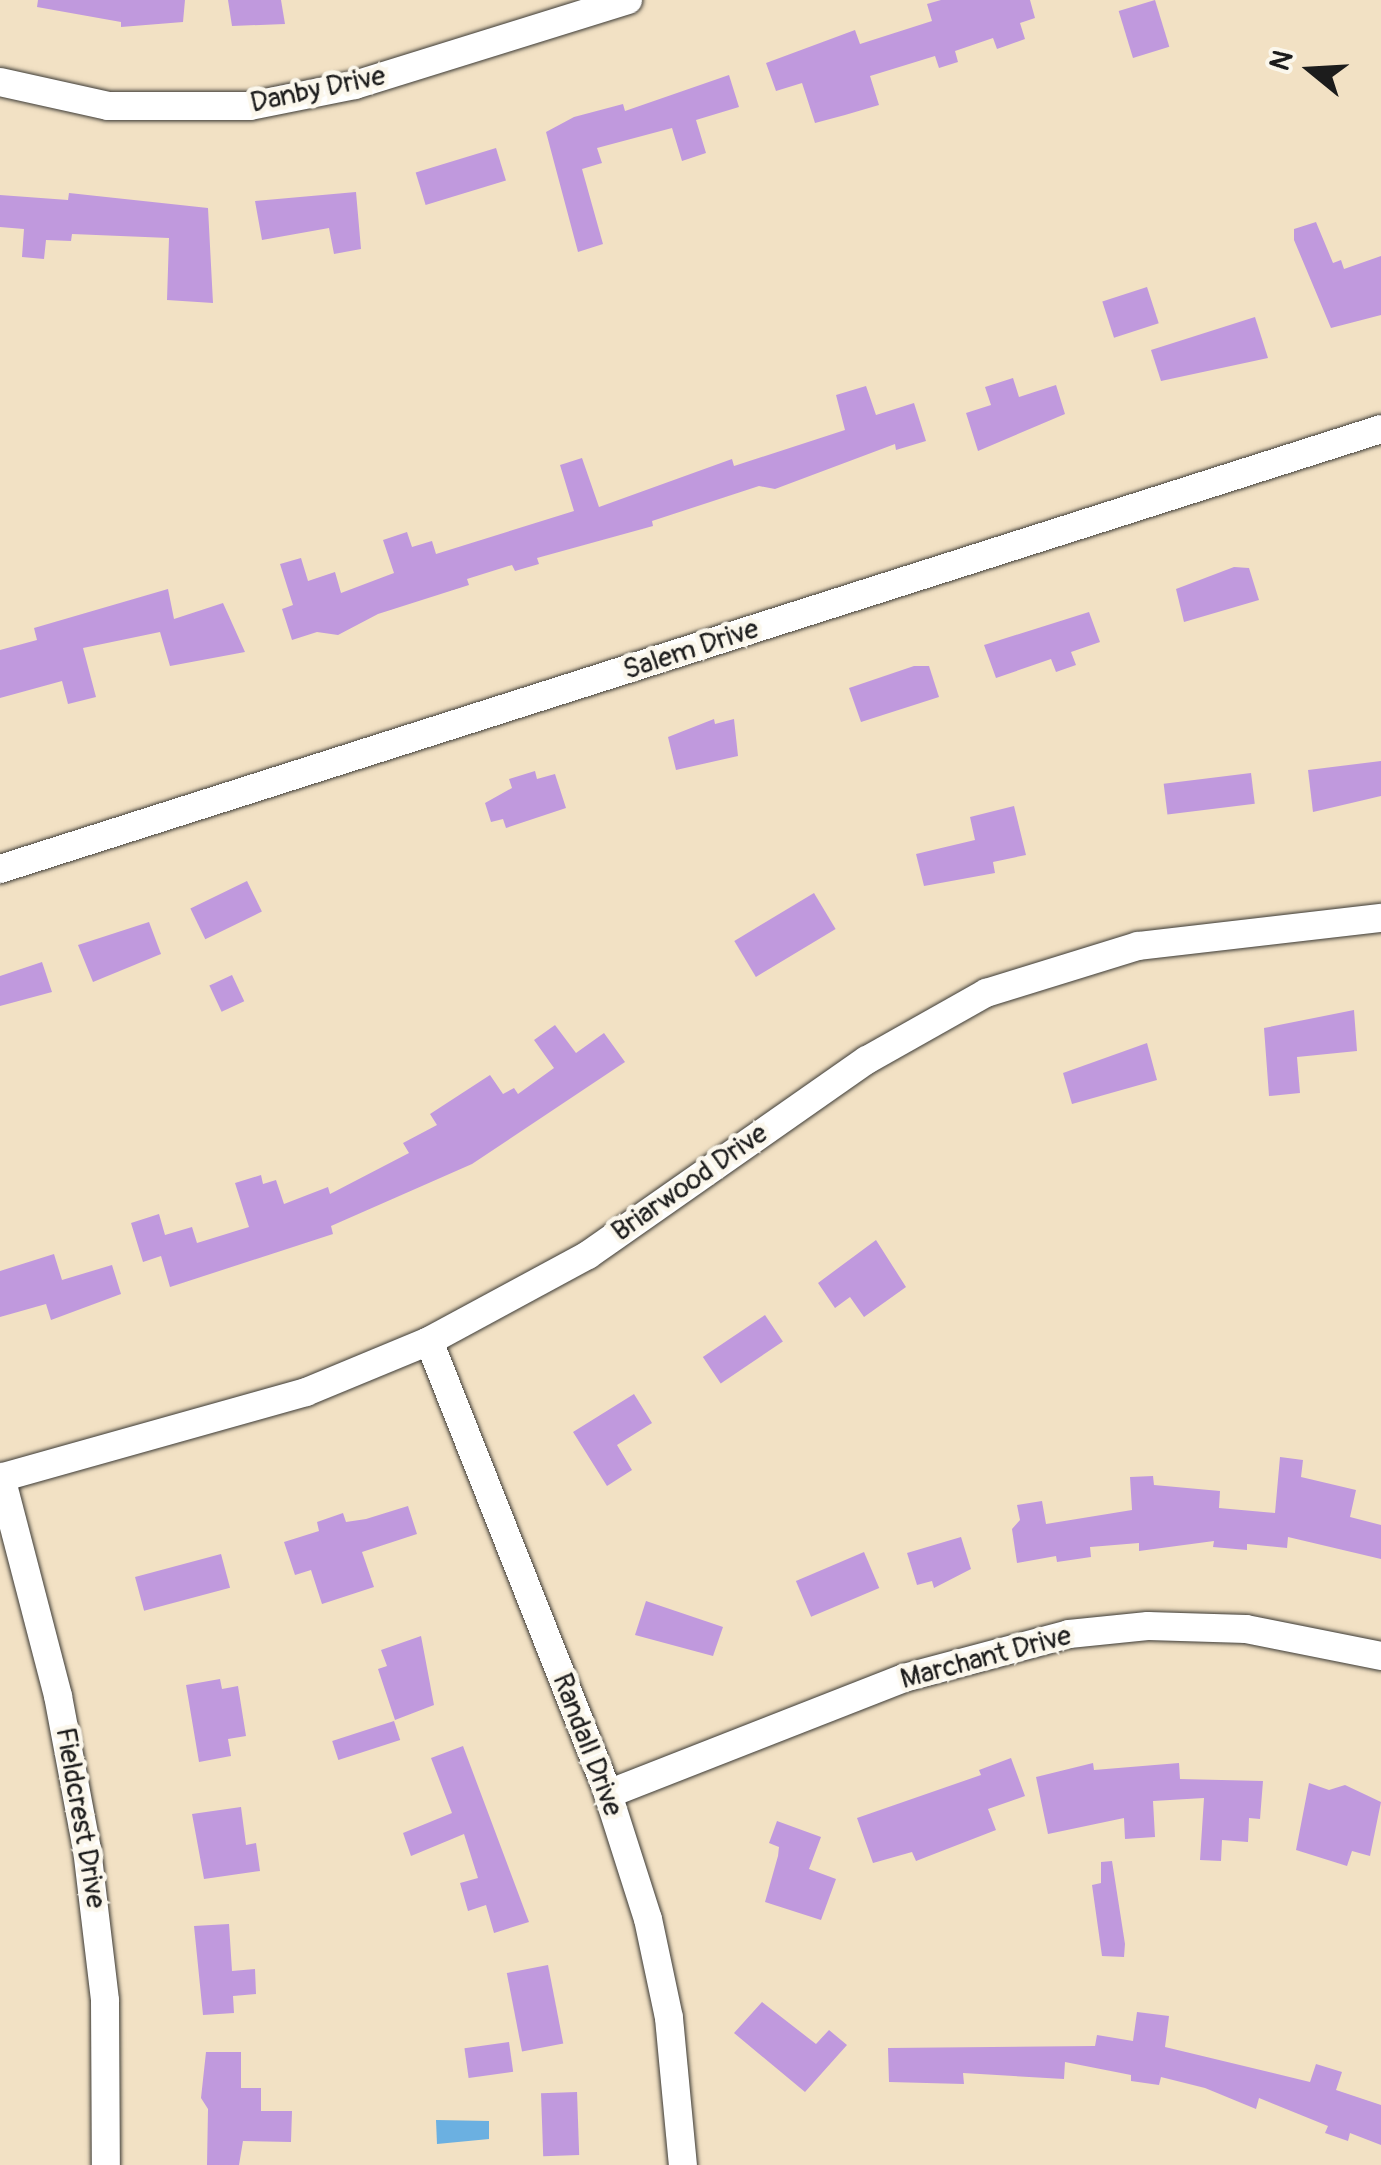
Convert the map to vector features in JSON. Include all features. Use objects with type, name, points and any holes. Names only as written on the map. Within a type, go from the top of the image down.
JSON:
[{"type":"street","name":"Danby Drive","points":[[0,82],[108,106],[250,106],[368,81],[628,0]]},
{"type":"street","name":"Salem Drive","points":[[0,869],[1381,430]]},
{"type":"street","name":"Briarwood Drive","points":[[0,1478],[306,1392],[428,1341],[588,1254],[868,1060],[986,993],[1138,946],[1381,918]]},
{"type":"street","name":"Randall Drive","points":[[428,1341],[608,1794],[662,1977],[683,2165]]},
{"type":"street","name":"Fieldcrest Drive","points":[[0,1478],[58,1696],[88,1849],[106,2001],[106,2165]]},
{"type":"street","name":"Marchant Drive","points":[[608,1794],[904,1678],[1069,1634],[1148,1626],[1246,1629],[1381,1656]]},
{"type":"water","points":[[436,2120],[489,2121],[489,2139],[437,2144]]},
{"type":"building","points":[[38,0],[185,0],[183,22],[121,27],[121,22],[37,7]]},
{"type":"building","points":[[228,0],[281,0],[285,24],[232,26]]},
{"type":"building","points":[[941,0],[1030,0],[1035,18],[1020,23],[1025,39],[997,49],[993,38],[955,51],[958,62],[939,68],[935,56],[870,76],[879,105],[845,115],[815,123],[802,83],[776,91],[766,63],[855,30],[860,44],[932,21],[927,4]]},
{"type":"building","points":[[1155,0],[1169,47],[1133,58],[1119,11]]},
{"type":"building","points":[[729,75],[739,107],[696,120],[706,153],[682,161],[672,128],[597,148],[602,163],[582,169],[603,244],[578,252],[546,132],[574,117],[623,104],[625,111]]},
{"type":"building","points":[[496,148],[506,181],[426,205],[416,173]]},
{"type":"building","points":[[356,192],[361,249],[334,254],[329,228],[262,240],[255,201]]},
{"type":"building","points":[[69,193],[208,208],[213,303],[167,300],[169,238],[72,234],[71,241],[46,240],[44,259],[22,257],[24,229],[0,227],[0,195],[68,200]]},
{"type":"building","points":[[1316,222],[1333,263],[1341,260],[1344,269],[1381,256],[1381,315],[1331,328],[1294,240],[1294,229]]},
{"type":"building","points":[[1147,287],[1159,323],[1114,338],[1102,302]]},
{"type":"building","points":[[1255,317],[1268,358],[1161,381],[1151,350]]},
{"type":"building","points":[[1013,378],[1019,397],[1056,385],[1065,414],[978,451],[966,413],[991,405],[985,387]]},
{"type":"building","points":[[866,386],[876,415],[914,403],[926,441],[896,450],[895,444],[775,489],[759,486],[652,521],[653,526],[537,558],[539,564],[515,571],[512,565],[467,579],[469,585],[378,614],[338,635],[317,632],[292,640],[282,609],[293,605],[280,564],[301,558],[308,581],[335,572],[341,593],[394,573],[383,540],[407,532],[412,547],[432,541],[436,554],[574,511],[560,465],[582,458],[599,507],[732,459],[734,466],[845,430],[836,395]]},
{"type":"building","points":[[1234,567],[1249,568],[1259,600],[1184,622],[1176,589]]},
{"type":"building","points":[[168,589],[174,619],[223,603],[245,652],[170,666],[160,632],[83,648],[96,697],[68,704],[62,681],[0,698],[0,650],[37,640],[34,628]]},
{"type":"building","points":[[1089,612],[1100,642],[1071,652],[1076,665],[1056,672],[1051,659],[996,678],[984,645]]},
{"type":"building","points":[[914,666],[929,666],[939,697],[861,722],[849,688]]},
{"type":"building","points":[[714,719],[715,724],[734,719],[738,756],[676,770],[668,737]]},
{"type":"building","points":[[1381,761],[1381,796],[1313,812],[1308,770]]},
{"type":"building","points":[[535,771],[537,779],[555,774],[566,808],[506,828],[503,819],[491,822],[485,803],[512,788],[509,779]]},
{"type":"building","points":[[1251,773],[1255,804],[1167,814],[1164,784]]},
{"type":"building","points":[[1014,806],[1026,855],[993,862],[995,873],[924,886],[916,854],[975,840],[970,817]]},
{"type":"building","points":[[247,881],[262,912],[205,939],[190,909]]},
{"type":"building","points":[[814,893],[836,929],[756,977],[734,941]]},
{"type":"building","points":[[149,922],[161,954],[93,982],[78,945]]},
{"type":"building","points":[[42,962],[52,992],[0,1006],[0,976]]},
{"type":"building","points":[[232,975],[244,1001],[222,1012],[209,986]]},
{"type":"building","points":[[1354,1010],[1357,1051],[1297,1057],[1300,1093],[1269,1096],[1264,1028]]},
{"type":"building","points":[[555,1025],[576,1053],[604,1033],[625,1062],[472,1164],[331,1226],[333,1234],[170,1287],[161,1256],[143,1262],[131,1223],[159,1214],[165,1235],[192,1227],[197,1243],[249,1227],[235,1183],[261,1175],[263,1184],[276,1180],[284,1204],[328,1187],[330,1194],[409,1153],[403,1143],[437,1125],[430,1114],[490,1075],[503,1094],[514,1088],[518,1094],[554,1068],[534,1040]]},
{"type":"building","points":[[1147,1043],[1157,1080],[1072,1104],[1063,1073]]},
{"type":"building","points":[[876,1240],[906,1287],[864,1317],[850,1297],[835,1308],[818,1283]]},
{"type":"building","points":[[54,1254],[62,1280],[112,1265],[121,1294],[51,1320],[46,1304],[0,1317],[0,1271]]},
{"type":"building","points":[[765,1315],[783,1342],[721,1383],[703,1357]]},
{"type":"building","points":[[634,1394],[652,1423],[617,1445],[632,1470],[607,1486],[573,1432]]},
{"type":"building","points":[[1280,1457],[1303,1460],[1301,1477],[1356,1490],[1350,1517],[1381,1525],[1381,1559],[1288,1537],[1287,1548],[1247,1544],[1247,1550],[1213,1547],[1214,1541],[1139,1551],[1139,1543],[1090,1547],[1091,1557],[1057,1562],[1056,1556],[1017,1563],[1012,1529],[1020,1520],[1017,1505],[1042,1501],[1046,1524],[1132,1510],[1130,1477],[1153,1476],[1154,1485],[1220,1491],[1219,1508],[1275,1513]]},
{"type":"building","points":[[408,1506],[417,1534],[362,1552],[374,1587],[322,1604],[311,1570],[295,1575],[284,1542],[319,1531],[317,1522],[343,1513],[346,1522]]},
{"type":"building","points":[[961,1537],[971,1569],[934,1588],[932,1581],[917,1585],[907,1553]]},
{"type":"building","points":[[864,1552],[879,1588],[811,1617],[796,1581]]},
{"type":"building","points":[[221,1554],[230,1588],[144,1611],[135,1577]]},
{"type":"building","points":[[646,1601],[723,1627],[713,1656],[635,1635]]},
{"type":"building","points":[[421,1636],[434,1705],[395,1720],[378,1669],[387,1666],[381,1650]]},
{"type":"building","points":[[220,1679],[222,1689],[238,1686],[246,1736],[228,1739],[231,1756],[199,1762],[186,1685]]},
{"type":"building","points":[[394,1721],[400,1740],[338,1760],[332,1741]]},
{"type":"building","points":[[463,1746],[529,1922],[494,1933],[486,1905],[468,1911],[460,1883],[478,1878],[464,1834],[411,1856],[403,1833],[452,1813],[431,1758]]},
{"type":"building","points":[[1011,1758],[1025,1796],[988,1809],[996,1830],[916,1861],[912,1852],[873,1863],[857,1818],[981,1775],[979,1770]]},
{"type":"building","points":[[1093,1763],[1094,1770],[1179,1763],[1180,1779],[1263,1781],[1260,1819],[1249,1818],[1248,1842],[1222,1840],[1221,1861],[1200,1860],[1204,1798],[1153,1801],[1155,1837],[1125,1839],[1124,1818],[1048,1834],[1036,1777]]},
{"type":"building","points":[[1309,1783],[1329,1790],[1345,1785],[1381,1802],[1370,1856],[1352,1851],[1347,1866],[1296,1850]]},
{"type":"building","points":[[241,1807],[246,1845],[256,1843],[260,1871],[204,1879],[192,1814]]},
{"type":"building","points":[[777,1821],[821,1837],[809,1869],[836,1879],[821,1920],[765,1902],[778,1856],[779,1847],[769,1843]]},
{"type":"building","points":[[1112,1861],[1124,1957],[1102,1956],[1092,1885],[1101,1883],[1101,1862]]},
{"type":"building","points":[[229,1924],[232,1971],[255,1969],[256,1994],[233,1996],[234,2013],[203,2015],[194,1926]]},
{"type":"building","points":[[548,1965],[563,2044],[522,2052],[507,1973]]},
{"type":"building","points":[[762,2002],[816,2044],[829,2030],[847,2045],[805,2092],[734,2033]]},
{"type":"building","points":[[1137,2012],[1169,2016],[1165,2047],[1310,2082],[1316,2064],[1342,2072],[1336,2090],[1381,2105],[1381,2145],[1350,2133],[1348,2141],[1325,2133],[1328,2126],[1259,2098],[1256,2109],[1205,2088],[1161,2077],[1159,2085],[1131,2081],[1131,2075],[1065,2062],[1064,2079],[963,2073],[964,2084],[889,2082],[888,2048],[1095,2046],[1097,2035],[1133,2041]]},
{"type":"building","points":[[509,2042],[513,2072],[469,2078],[464,2048]]},
{"type":"building","points":[[206,2052],[241,2052],[241,2088],[261,2088],[261,2111],[292,2111],[291,2142],[243,2141],[239,2165],[207,2165],[208,2109],[201,2098]]},
{"type":"building","points":[[577,2092],[579,2155],[543,2156],[541,2093]]}]
